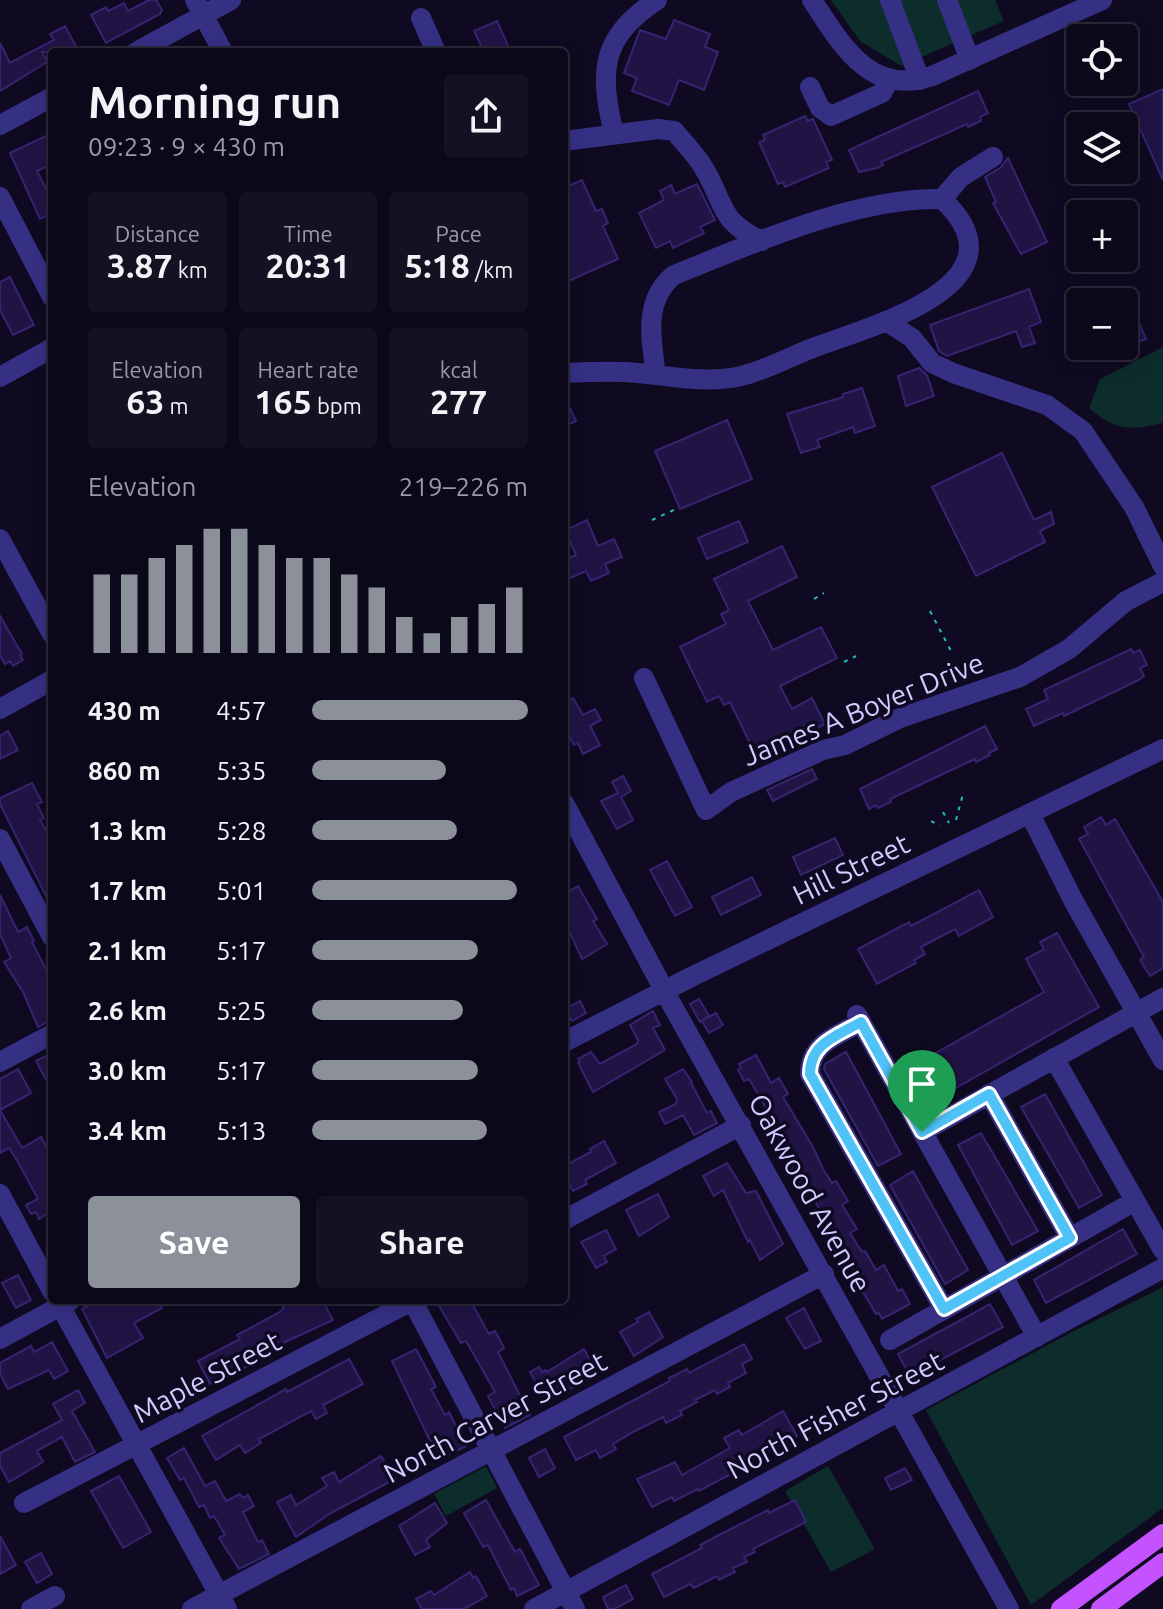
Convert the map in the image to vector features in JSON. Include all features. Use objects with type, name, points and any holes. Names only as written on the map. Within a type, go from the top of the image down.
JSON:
[{"type":"main road","points":[[1061,1609],[1163,1534]]},
{"type":"main road","points":[[1101,1609],[1163,1563]]},
{"type":"street","points":[[142,48],[199,8],[231,0]]},
{"type":"street","points":[[614,134],[605,88],[606,63],[617,36],[628,20],[657,0]]},
{"type":"street","points":[[812,0],[855,60],[866,69],[889,79],[907,82],[970,60],[1102,0]]},
{"type":"street","points":[[890,0],[920,80]]},
{"type":"street","points":[[947,0],[970,60]]},
{"type":"street","points":[[199,8],[221,48]]},
{"type":"street","points":[[421,18],[434,48]]},
{"type":"street","points":[[810,87],[820,108],[831,116],[882,93],[889,79]]},
{"type":"street","points":[[0,125],[48,99]]},
{"type":"street","points":[[568,140],[658,129],[674,131],[702,166],[726,216],[743,231],[762,241]]},
{"type":"street","points":[[942,199],[961,177],[993,157]]},
{"type":"street","points":[[0,197],[48,289]]},
{"type":"street","points":[[568,373],[625,372],[693,380],[741,376],[886,321],[938,295],[957,278],[971,249],[960,217],[942,199],[912,199],[874,205],[762,241],[674,275],[663,284],[653,305],[656,375]]},
{"type":"street","points":[[714,259],[725,236],[726,216]]},
{"type":"street","points":[[911,310],[912,338]]},
{"type":"street","points":[[886,321],[912,338],[932,363],[1038,401],[1083,431],[1134,507],[1163,566]]},
{"type":"street","points":[[0,377],[48,350]]},
{"type":"street","points":[[0,539],[48,627]]},
{"type":"street","name":"James A Boyer Drive","points":[[644,678],[706,810],[731,792],[823,750],[845,745],[900,718],[1020,677],[1069,649],[1126,601],[1163,582]]},
{"type":"street","points":[[0,709],[48,682]]},
{"type":"street","name":"Hill Street","points":[[568,1040],[1163,749]]},
{"type":"street","name":"Oakwood Avenue","points":[[568,811],[664,991],[900,1411],[1001,1606]]},
{"type":"street","points":[[1030,814],[1073,900],[1163,1060]]},
{"type":"street","points":[[0,839],[48,929]]},
{"type":"street","points":[[922,1132],[1163,998]]},
{"type":"street","points":[[944,1309],[810,1074],[810,1061],[821,1045],[859,1018],[1037,1337]]},
{"type":"street","points":[[0,1062],[48,1036]]},
{"type":"street","points":[[1054,1058],[1163,1250]]},
{"type":"street","points":[[989,1094],[1070,1238]]},
{"type":"street","points":[[568,1218],[741,1125]]},
{"type":"street","points":[[0,1194],[48,1278]]},
{"type":"street","points":[[890,1340],[1135,1201]]},
{"type":"street","name":"North Fisher Street","points":[[534,1609],[571,1600],[900,1411],[1037,1337],[1063,1334],[1163,1268]]},
{"type":"street","name":"North Carver Street","points":[[192,1609],[223,1602],[493,1451],[824,1274]]},
{"type":"street","points":[[0,1339],[52,1304]]},
{"type":"street","points":[[63,1304],[135,1446],[223,1602]]},
{"type":"street","name":"Maple Street","points":[[24,1503],[405,1304]]},
{"type":"street","points":[[415,1304],[571,1600]]},
{"type":"street","points":[[31,1609],[55,1596]]},
{"type":"path","points":[[652,520],[676,509]]},
{"type":"path","points":[[814,599],[824,593]]},
{"type":"path","points":[[930,611],[951,651]]},
{"type":"path","points":[[844,662],[856,656]]},
{"type":"path","points":[[956,820],[963,794]]},
{"type":"path","points":[[943,812],[949,823]]},
{"type":"path","points":[[931,821],[940,826]]},
{"type":"green space","points":[[831,0],[995,0],[1004,21],[901,66],[860,41]]},
{"type":"green space","points":[[1163,347],[1163,423],[1132,428],[1116,425],[1089,408],[1100,379]]},
{"type":"green space","points":[[1163,1287],[1163,1508],[1031,1605],[926,1410]]},
{"type":"green space","points":[[486,1466],[497,1488],[446,1516],[434,1494]]},
{"type":"green space","points":[[828,1466],[875,1549],[831,1572],[785,1491]]},
{"type":"building","points":[[149,0],[156,0],[162,10],[160,14],[106,43],[91,15],[124,3],[128,11]]},
{"type":"building","points":[[674,20],[710,34],[705,47],[718,52],[704,90],[679,80],[669,105],[632,91],[637,78],[624,73],[640,30],[666,39]]},
{"type":"building","points":[[497,21],[509,48],[482,48],[474,31]]},
{"type":"building","points":[[65,26],[77,48],[48,48],[48,52],[42,52],[47,62],[0,91],[0,43],[10,63],[54,40],[50,34]]},
{"type":"building","points":[[1163,89],[1163,180],[1138,124],[1138,112],[1133,112],[1129,104]]},
{"type":"building","points":[[978,91],[988,113],[980,117],[981,121],[968,127],[967,124],[881,162],[883,165],[877,168],[859,172],[849,150]]},
{"type":"building","points":[[805,116],[808,121],[813,119],[832,160],[826,162],[829,168],[785,187],[783,182],[778,184],[759,142],[765,140],[763,135]]},
{"type":"building","points":[[48,135],[48,166],[37,171],[48,192],[48,215],[40,219],[10,153]]},
{"type":"building","points":[[1008,158],[1047,242],[1021,254],[993,203],[996,202],[985,177],[1000,168]]},
{"type":"building","points":[[582,180],[596,211],[602,209],[608,223],[603,226],[618,259],[568,281],[568,186]]},
{"type":"building","points":[[697,184],[715,220],[700,227],[704,233],[673,248],[670,241],[656,248],[639,213],[664,200],[660,191],[671,185],[675,194]]},
{"type":"building","points":[[10,277],[34,325],[13,335],[0,310],[0,282]]},
{"type":"building","points":[[1029,289],[1041,322],[1029,327],[1035,343],[1022,347],[1016,331],[947,356],[939,351],[930,325]]},
{"type":"building","points":[[1138,321],[1146,339],[1138,342]]},
{"type":"building","points":[[919,368],[927,375],[934,396],[906,406],[898,376]]},
{"type":"building","points":[[862,388],[875,426],[855,433],[853,427],[817,440],[820,447],[801,453],[787,414]]},
{"type":"building","points":[[568,404],[576,421],[568,425]]},
{"type":"building","points":[[727,420],[752,479],[680,509],[655,451]]},
{"type":"building","points":[[1002,453],[1034,520],[1051,512],[1054,524],[1040,531],[1045,542],[976,576],[932,487]]},
{"type":"building","points":[[587,520],[598,546],[614,539],[622,557],[605,564],[609,573],[591,581],[586,571],[568,579],[568,558],[576,555],[568,529]]},
{"type":"building","points":[[739,521],[748,542],[707,559],[698,538]]},
{"type":"building","points":[[782,546],[797,577],[748,601],[773,650],[821,627],[837,658],[780,686],[792,709],[812,698],[825,724],[757,758],[730,702],[724,705],[719,696],[707,702],[680,647],[726,624],[721,614],[729,610],[714,579]]},
{"type":"building","points":[[0,616],[22,654],[23,660],[13,666],[10,661],[5,664],[0,655]]},
{"type":"building","points":[[1131,649],[1133,653],[1140,650],[1147,665],[1140,668],[1144,676],[1139,680],[1064,716],[1063,713],[1034,726],[1026,709],[1048,699],[1044,690]]},
{"type":"building","points":[[573,698],[583,715],[595,709],[601,720],[590,726],[600,745],[583,754],[578,743],[574,745],[568,734],[568,701]]},
{"type":"building","points":[[985,726],[997,749],[990,755],[928,781],[878,808],[876,805],[869,809],[860,789]]},
{"type":"building","points":[[8,731],[18,750],[0,759],[0,736]]},
{"type":"building","points":[[812,769],[817,779],[773,801],[767,790]]},
{"type":"building","points":[[623,776],[631,791],[621,797],[633,820],[617,829],[601,801],[618,793],[612,782]]},
{"type":"building","points":[[32,783],[42,802],[37,804],[44,818],[40,820],[48,834],[48,900],[0,804],[0,798]]},
{"type":"building","points":[[1101,817],[1106,825],[1115,819],[1163,902],[1163,968],[1150,976],[1140,960],[1144,957],[1079,839],[1088,834],[1084,827]]},
{"type":"building","points":[[835,838],[843,855],[801,875],[793,857]]},
{"type":"building","points":[[667,861],[692,907],[675,916],[650,870]]},
{"type":"building","points":[[752,877],[761,895],[721,915],[712,897]]},
{"type":"building","points":[[578,886],[607,944],[582,959],[568,929],[568,892]]},
{"type":"building","points":[[979,890],[993,917],[959,936],[955,929],[921,947],[925,954],[914,960],[916,963],[877,984],[858,949],[909,922],[911,926]]},
{"type":"building","points":[[0,895],[18,932],[27,927],[48,973],[48,1021],[38,1027],[23,992],[4,962],[11,958],[0,934]]},
{"type":"building","points":[[1057,933],[1099,1007],[940,1097],[920,1062],[1044,992],[1026,959],[1044,949],[1040,942]]},
{"type":"building","points":[[699,999],[709,1016],[700,1022],[690,1004]]},
{"type":"building","points":[[580,1001],[586,1013],[572,1021],[568,1007]]},
{"type":"building","points":[[653,1011],[660,1025],[653,1028],[665,1050],[593,1092],[578,1059],[591,1052],[600,1064],[637,1044],[630,1025]]},
{"type":"building","points":[[716,1013],[723,1025],[709,1033],[702,1021]]},
{"type":"building","points":[[846,1052],[901,1154],[878,1166],[824,1069],[825,1064]]},
{"type":"building","points":[[48,1055],[48,1084],[36,1061]]},
{"type":"building","points":[[756,1055],[771,1083],[779,1078],[788,1094],[783,1097],[823,1169],[832,1183],[836,1181],[848,1201],[842,1205],[857,1229],[850,1233],[876,1270],[884,1265],[898,1291],[902,1289],[910,1304],[882,1319],[879,1313],[876,1314],[842,1251],[846,1249],[835,1231],[832,1233],[806,1184],[800,1187],[785,1160],[783,1142],[761,1099],[749,1079],[744,1081],[738,1070],[741,1068],[739,1064]]},
{"type":"building","points":[[18,1069],[31,1093],[0,1110],[0,1079]]},
{"type":"building","points":[[683,1069],[707,1113],[711,1111],[717,1123],[694,1135],[683,1115],[665,1124],[659,1112],[676,1104],[677,1099],[665,1079]]},
{"type":"building","points":[[1045,1094],[1102,1195],[1079,1208],[1021,1107]]},
{"type":"building","points":[[0,1110],[22,1148],[41,1137],[48,1150],[48,1213],[39,1219],[36,1212],[31,1214],[26,1205],[38,1199],[9,1148],[0,1153]]},
{"type":"building","points":[[981,1133],[1038,1231],[1012,1245],[958,1145]]},
{"type":"building","points":[[604,1141],[616,1163],[585,1180],[587,1184],[573,1191],[568,1181],[568,1164],[591,1152],[590,1149]]},
{"type":"building","points":[[727,1163],[746,1193],[756,1191],[783,1244],[760,1260],[723,1190],[714,1196],[703,1176]]},
{"type":"building","points":[[913,1171],[968,1270],[945,1284],[890,1185]]},
{"type":"building","points":[[658,1194],[669,1217],[639,1236],[626,1210]]},
{"type":"building","points":[[1123,1229],[1137,1254],[1046,1303],[1034,1280]]},
{"type":"building","points":[[606,1230],[616,1249],[604,1256],[607,1262],[596,1268],[581,1242]]},
{"type":"building","points":[[18,1275],[31,1300],[16,1308],[2,1283]]},
{"type":"building","points":[[91,1304],[160,1304],[162,1308],[134,1323],[143,1338],[107,1358],[82,1309]]},
{"type":"building","points":[[324,1304],[333,1320],[287,1341],[246,1367],[210,1384],[198,1361],[240,1339],[237,1335],[280,1312],[284,1308],[282,1305]]},
{"type":"building","points":[[472,1304],[489,1334],[495,1331],[504,1348],[498,1352],[530,1415],[505,1428],[488,1396],[495,1392],[466,1341],[461,1343],[439,1306]]},
{"type":"building","points":[[990,1304],[1003,1327],[910,1376],[898,1354]]},
{"type":"building","points":[[804,1308],[821,1341],[805,1349],[786,1318]]},
{"type":"building","points":[[649,1312],[663,1337],[634,1356],[620,1332]]},
{"type":"building","points":[[52,1342],[68,1371],[54,1379],[49,1370],[8,1389],[0,1374],[0,1363],[31,1346],[34,1352]]},
{"type":"building","points":[[744,1344],[752,1359],[742,1364],[746,1373],[728,1383],[730,1387],[717,1394],[715,1390],[695,1400],[697,1402],[680,1411],[682,1415],[666,1423],[663,1417],[633,1432],[613,1444],[616,1449],[600,1458],[596,1450],[576,1460],[564,1437],[670,1381],[669,1378],[687,1369],[689,1373]]},
{"type":"building","points":[[416,1349],[436,1387],[431,1389],[445,1415],[449,1412],[466,1446],[443,1458],[433,1440],[430,1441],[392,1361]]},
{"type":"building","points":[[584,1349],[597,1374],[546,1402],[530,1372],[539,1367],[542,1372],[547,1372]]},
{"type":"building","points":[[349,1359],[363,1384],[323,1405],[327,1413],[316,1419],[311,1411],[259,1439],[261,1443],[245,1453],[240,1445],[216,1460],[202,1436],[286,1389],[287,1392]]},
{"type":"building","points":[[78,1390],[85,1403],[72,1411],[95,1452],[75,1462],[62,1437],[37,1451],[43,1462],[9,1482],[0,1466],[0,1453],[62,1420],[53,1404]]},
{"type":"building","points":[[783,1411],[797,1436],[733,1469],[735,1472],[699,1491],[674,1501],[672,1497],[652,1507],[637,1479],[675,1462],[682,1475],[730,1448],[724,1438],[739,1430],[742,1435]]},
{"type":"building","points":[[184,1448],[205,1486],[215,1481],[226,1501],[240,1494],[243,1498],[248,1495],[254,1506],[243,1512],[258,1542],[262,1540],[269,1554],[239,1569],[219,1538],[225,1535],[214,1516],[210,1518],[204,1505],[199,1507],[184,1478],[180,1480],[167,1458]]},
{"type":"building","points":[[545,1449],[555,1468],[539,1477],[529,1458]]},
{"type":"building","points":[[381,1456],[395,1479],[329,1514],[296,1537],[277,1502],[291,1495],[296,1505],[327,1486],[322,1478],[334,1472],[339,1482]]},
{"type":"building","points":[[905,1468],[912,1480],[891,1490],[885,1478]]},
{"type":"building","points":[[119,1476],[151,1532],[123,1548],[91,1491]]},
{"type":"building","points":[[486,1500],[515,1552],[520,1549],[539,1585],[517,1596],[488,1545],[483,1547],[464,1513]]},
{"type":"building","points":[[795,1500],[806,1522],[753,1549],[755,1552],[744,1557],[747,1562],[733,1568],[735,1572],[719,1580],[717,1576],[694,1588],[690,1584],[664,1597],[652,1574],[702,1548],[700,1545],[715,1537]]},
{"type":"building","points":[[435,1503],[447,1523],[426,1540],[430,1547],[415,1555],[399,1526]]},
{"type":"building","points":[[0,1536],[16,1565],[0,1574]]},
{"type":"building","points":[[41,1553],[52,1574],[37,1583],[25,1562]]},
{"type":"building","points":[[470,1572],[473,1578],[476,1576],[487,1596],[464,1609],[422,1609],[416,1599],[431,1591],[434,1595]]},
{"type":"building","points":[[626,1585],[633,1599],[608,1609],[603,1597]]},
{"type":"route","points":[[861,1022],[922,1132],[989,1094],[1070,1238],[944,1309],[810,1074],[810,1061],[821,1045],[861,1022]]}]
